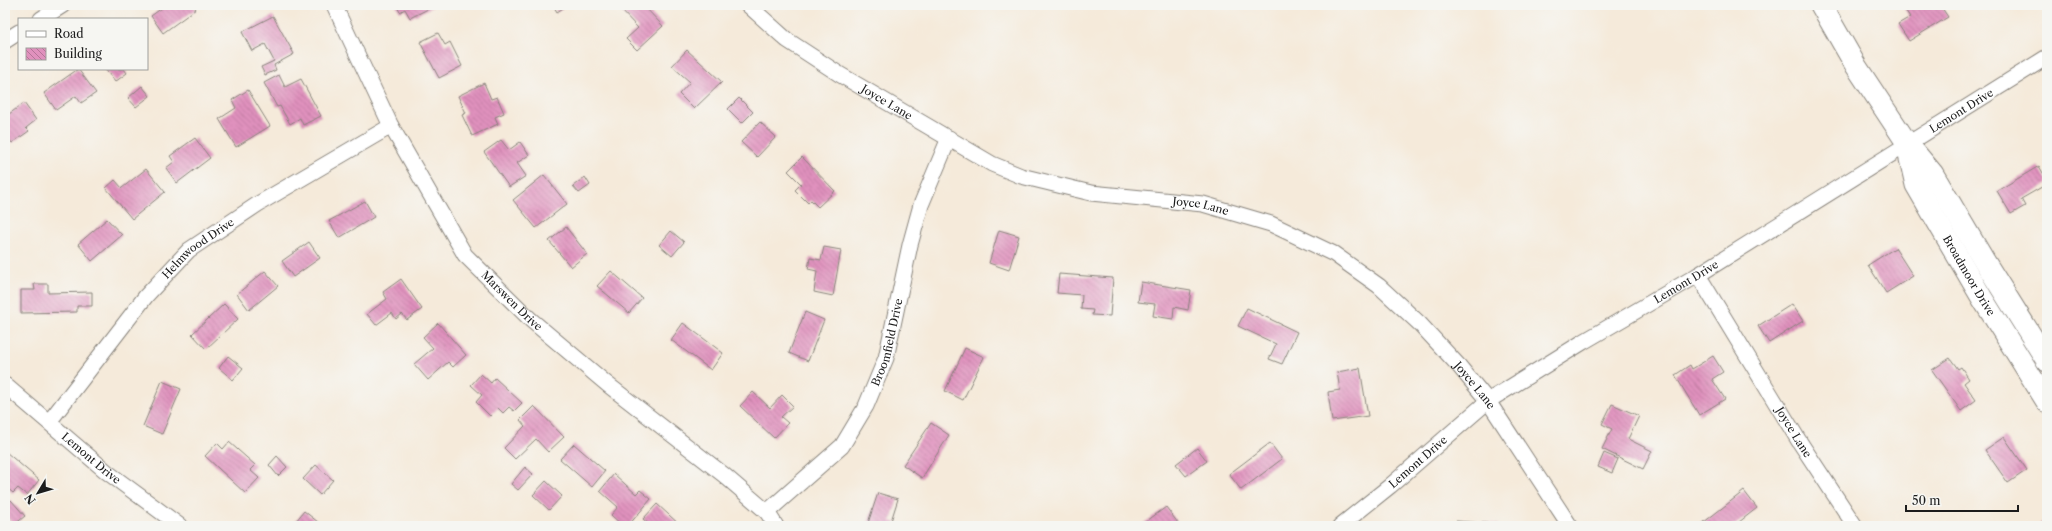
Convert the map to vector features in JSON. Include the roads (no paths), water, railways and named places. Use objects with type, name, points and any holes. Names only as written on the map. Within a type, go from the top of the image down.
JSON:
[{"type":"main road","name":"Broadmoor Drive","points":[[1821,5],[1856,66],[1907,144],[1933,174],[1985,262],[2047,361]]},
{"type":"main road","name":"Broadmoor Drive","points":[[1907,144],[1916,186],[1982,298],[2047,402]]},
{"type":"street","points":[[43,18],[63,5]]},
{"type":"street","name":"Marswen Drive","points":[[334,5],[391,126],[465,255],[496,288],[531,320],[607,384],[724,475],[767,512],[776,526]]},
{"type":"street","name":"Joyce Lane","points":[[748,5],[788,40],[839,74],[992,164],[1021,176],[1091,193],[1202,204],[1270,224],[1334,254],[1379,286],[1420,324],[1459,366],[1488,401],[1570,526]]},
{"type":"street","points":[[5,41],[18,33]]},
{"type":"street","name":"Lemont Drive","points":[[1340,526],[1390,486],[1488,401],[1583,342],[1698,275],[2047,57]]},
{"type":"street","name":"Helmwood Drive","points":[[49,422],[146,296],[189,250],[258,204],[391,126]]},
{"type":"street","name":"Broomfield Drive","points":[[767,512],[842,446],[866,406],[886,358],[910,245],[921,205],[949,138]]},
{"type":"street","name":"Joyce Lane","points":[[1698,275],[1799,441],[1855,526]]},
{"type":"street","name":"Lemont Drive","points":[[5,385],[107,472],[180,526]]}]
